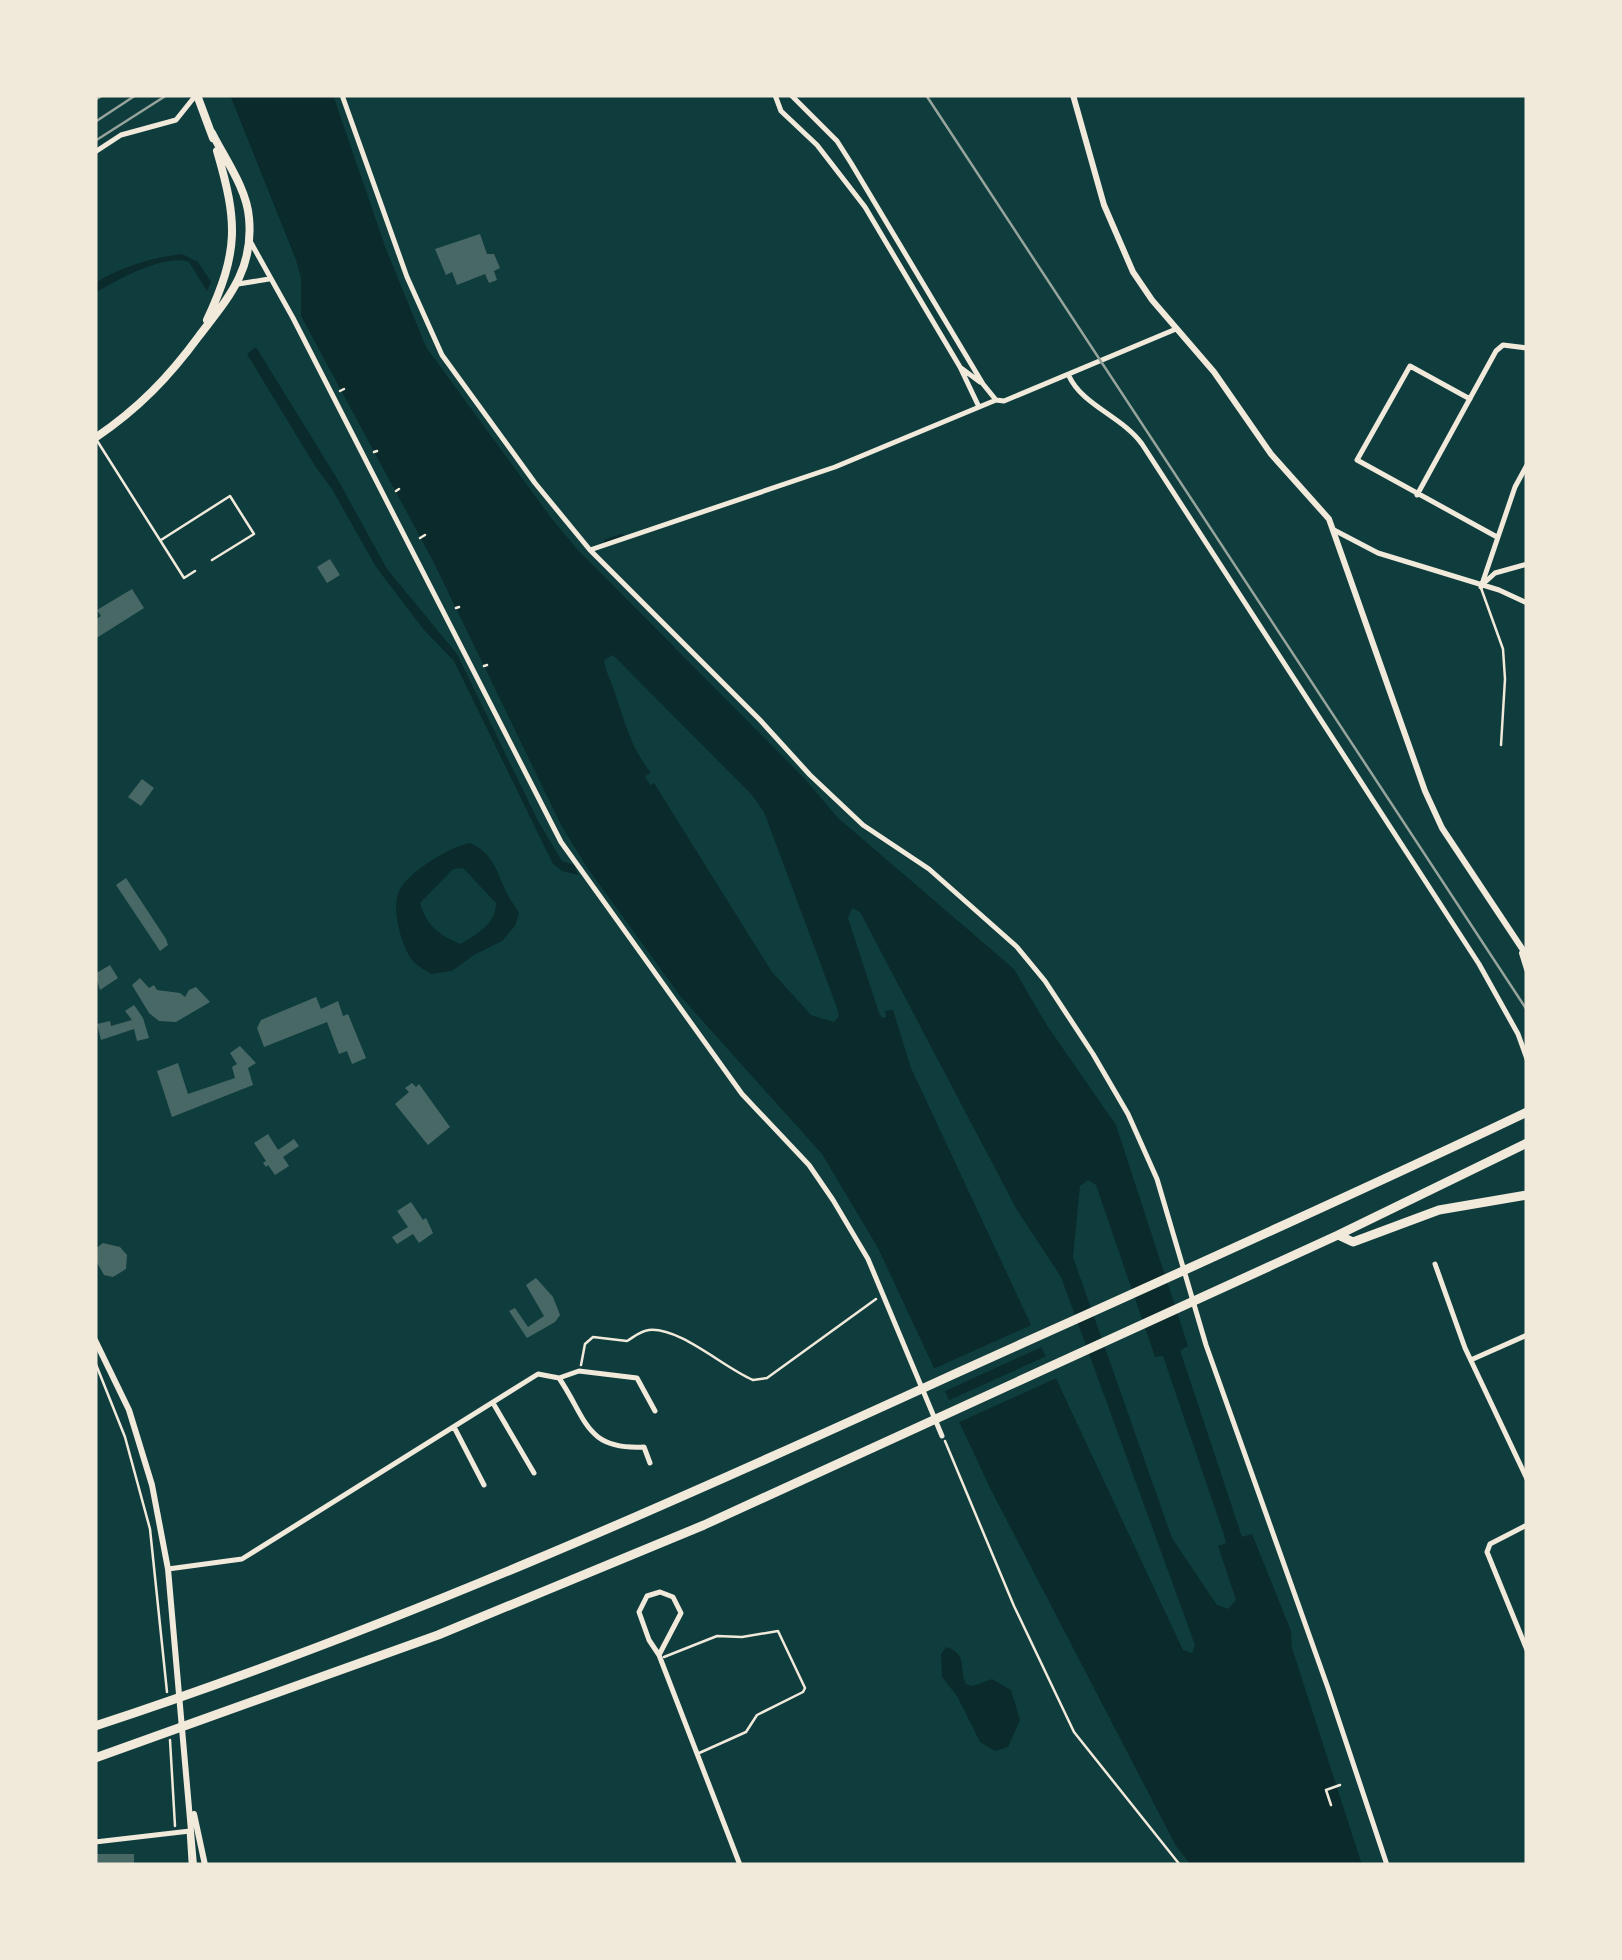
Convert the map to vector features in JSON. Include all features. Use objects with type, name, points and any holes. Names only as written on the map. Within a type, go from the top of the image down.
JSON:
[{"type":"highway","points":[[95,1726],[237,1680],[454,1595],[888,1405],[1527,1112]]},
{"type":"highway","points":[[95,1758],[538,1596],[704,1525],[1527,1144]]},
{"type":"highway","points":[[1338,1234],[1353,1242],[1439,1210],[1527,1195]]},
{"type":"main road","points":[[95,438],[154,393],[238,284],[249,239],[248,206],[196,95]]},
{"type":"main road","points":[[1073,95],[1104,206],[1120,246],[1149,296],[1214,372],[1271,454],[1327,516],[1442,828],[1527,956]]},
{"type":"main road","points":[[201,334],[223,283],[235,226],[212,133]]},
{"type":"main road","points":[[231,250],[246,254]]},
{"type":"main road","points":[[1520,948],[1527,969]]},
{"type":"main road","points":[[95,1340],[129,1410],[152,1485],[168,1568],[197,1865]]},
{"type":"main road","points":[[193,1831],[197,1865]]},
{"type":"street","points":[[95,152],[121,135],[176,120],[196,95]]},
{"type":"street","points":[[342,95],[406,277],[442,356],[535,483],[590,550],[810,775],[863,824],[939,878],[1030,961],[1093,1054],[1128,1114],[1157,1180],[1182,1273],[1387,1865]]},
{"type":"street","points":[[776,95],[781,110],[804,130],[856,192],[980,407]]},
{"type":"street","points":[[791,95],[836,141],[996,400]]},
{"type":"street","points":[[804,130],[816,120]]},
{"type":"street","points":[[249,239],[560,842],[742,1094],[809,1165],[868,1259],[942,1436]]},
{"type":"street","points":[[246,254],[268,278]]},
{"type":"street","points":[[238,284],[268,278]]},
{"type":"street","points":[[590,550],[835,467],[996,400],[1004,401],[1069,376],[1176,329]]},
{"type":"street","points":[[1417,494],[1496,351],[1503,345],[1527,348]]},
{"type":"street","points":[[1470,399],[1410,366],[1357,460],[1496,536]]},
{"type":"street","points":[[960,367],[983,384]]},
{"type":"street","points":[[1069,376],[1076,388],[1130,429],[1480,964],[1518,1034],[1527,1059]]},
{"type":"street","points":[[1481,586],[1514,487],[1527,465]]},
{"type":"street","points":[[1334,530],[1378,553],[1499,590],[1527,603]]},
{"type":"street","points":[[1481,586],[1495,573],[1527,564]]},
{"type":"street","points":[[1435,1264],[1465,1348],[1527,1479]]},
{"type":"street","points":[[1472,1359],[1527,1335]]},
{"type":"street","points":[[168,1568],[242,1559],[538,1374],[559,1378],[579,1371],[637,1378],[655,1411]]},
{"type":"street","points":[[559,1378],[601,1442],[620,1448],[644,1447],[650,1463]]},
{"type":"street","points":[[492,1403],[534,1472]]},
{"type":"street","points":[[454,1427],[484,1485]]},
{"type":"street","points":[[1527,1525],[1490,1544],[1487,1552],[1527,1650]]},
{"type":"street","points":[[659,1657],[681,1613],[673,1596],[660,1592],[647,1596],[639,1612],[740,1865]]},
{"type":"street","points":[[95,1842],[193,1831]]},
{"type":"lane","points":[[95,438],[184,578],[195,571]]},
{"type":"lane","points":[[161,540],[230,496],[254,534],[212,560]]},
{"type":"lane","points":[[1481,586],[1503,649],[1506,679],[1501,746]]},
{"type":"lane","points":[[659,1657],[717,1636],[776,1631],[805,1688],[757,1715],[746,1732],[695,1754]]},
{"type":"lane","points":[[193,1831],[197,1865]]},
{"type":"path","points":[[579,1371],[584,1344],[593,1337],[627,1341],[653,1329],[671,1334],[753,1380],[767,1378],[883,1295]]},
{"type":"path","points":[[95,1362],[125,1438],[150,1529],[166,1672]]},
{"type":"path","points":[[942,1436],[1014,1606],[1074,1732],[1180,1865]]},
{"type":"path","points":[[174,1780],[175,1832]]},
{"type":"path","points":[[1331,1805],[1326,1790],[1340,1785]]},
{"type":"water","points":[[230,95],[333,95],[386,249],[426,347],[552,519],[803,777],[838,818],[1014,969],[1046,1024],[1116,1125],[1188,1346],[1180,1350],[1242,1537],[1252,1534],[1291,1631],[1292,1648],[1362,1865],[1191,1865],[1176,1846],[991,1490],[878,1248],[822,1154],[681,997],[561,825],[433,561],[301,316],[301,278]],"holes":[[[613,655],[752,795],[764,812],[837,1008],[839,1016],[834,1022],[811,1015],[772,972],[654,783],[650,785],[645,776],[651,773],[632,741],[605,666],[604,660]],[[852,908],[860,912],[1017,1210],[1061,1277],[1195,1645],[1192,1653],[1183,1650],[911,1068],[893,1010],[885,1011],[886,1017],[882,1018],[879,1013],[848,918]],[[1088,1180],[1096,1185],[1155,1357],[1163,1356],[1226,1543],[1218,1546],[1236,1600],[1228,1609],[1217,1605],[1172,1538],[1073,1257],[1080,1186]]]},
{"type":"water","points":[[182,254],[198,262],[211,282],[207,291],[189,262],[179,260],[141,269],[95,293],[95,283],[116,272],[148,260]]},
{"type":"water","points":[[256,347],[338,480],[387,569],[457,654],[538,821],[562,861],[574,865],[578,875],[553,864],[454,661],[424,630],[376,567],[247,354]]},
{"type":"water","points":[[470,843],[489,858],[519,914],[515,926],[502,941],[452,971],[431,974],[414,962],[404,945],[398,926],[397,898],[404,884],[420,869]],"holes":[[[463,868],[496,903],[489,923],[460,944],[434,928],[420,903],[453,869]]]},
{"type":"water","points":[[946,1647],[960,1658],[966,1684],[973,1686],[992,1679],[1011,1690],[1020,1720],[1008,1747],[995,1751],[980,1742],[957,1696],[942,1677],[941,1654]]},
{"type":"pier","points":[[1036,1323],[1046,1345],[941,1393],[931,1370]]},
{"type":"pier","points":[[1051,1354],[1061,1376],[955,1424],[945,1402]]},
{"type":"building","points":[[480,234],[487,254],[494,254],[500,268],[494,271],[497,280],[489,283],[485,274],[457,285],[452,272],[446,275],[435,249]]},
{"type":"building","points":[[330,559],[340,575],[327,583],[317,567]]},
{"type":"building","points":[[132,589],[144,608],[95,639],[95,620],[101,616],[97,610]]},
{"type":"building","points":[[142,779],[154,788],[141,806],[128,797]]},
{"type":"building","points":[[126,878],[166,939],[168,945],[160,951],[116,885]]},
{"type":"building","points":[[110,965],[118,978],[100,990],[95,974]]},
{"type":"building","points":[[140,978],[149,988],[154,985],[157,990],[185,997],[196,987],[210,1002],[176,1022],[159,1021],[149,1013],[132,985]]},
{"type":"building","points":[[316,997],[321,1009],[338,1001],[343,1016],[348,1014],[366,1058],[352,1064],[347,1051],[339,1054],[327,1022],[264,1047],[257,1028],[261,1020]]},
{"type":"building","points":[[134,1005],[149,1038],[137,1041],[134,1029],[101,1040],[97,1024],[110,1021],[111,1026],[132,1020],[125,1011]]},
{"type":"building","points":[[240,1046],[256,1063],[248,1068],[253,1085],[172,1117],[157,1071],[178,1063],[188,1094],[235,1078],[232,1067],[237,1064],[230,1053]]},
{"type":"building","points":[[412,1083],[416,1087],[419,1084],[450,1127],[428,1145],[395,1104],[409,1092],[405,1088]]},
{"type":"building","points":[[268,1134],[278,1150],[294,1139],[299,1146],[283,1157],[289,1166],[275,1175],[263,1163],[266,1161],[254,1143]]},
{"type":"building","points":[[411,1202],[433,1233],[419,1243],[413,1234],[397,1244],[392,1237],[408,1227],[397,1211]]},
{"type":"building","points":[[103,1243],[120,1247],[127,1255],[126,1269],[113,1277],[104,1275],[95,1259],[95,1249]]},
{"type":"building","points":[[536,1278],[553,1297],[560,1315],[527,1338],[509,1311],[515,1308],[528,1327],[544,1316],[526,1285]]},
{"type":"building","points":[[95,1854],[134,1854],[134,1865],[95,1865]]},
{"type":"waterway","points":[[605,541],[622,535]]},
{"type":"railway","points":[[95,100],[103,95]]},
{"type":"railway","points":[[95,122],[136,95]]},
{"type":"railway","points":[[95,141],[167,95]]},
{"type":"railway","points":[[926,95],[1527,1010]]}]
